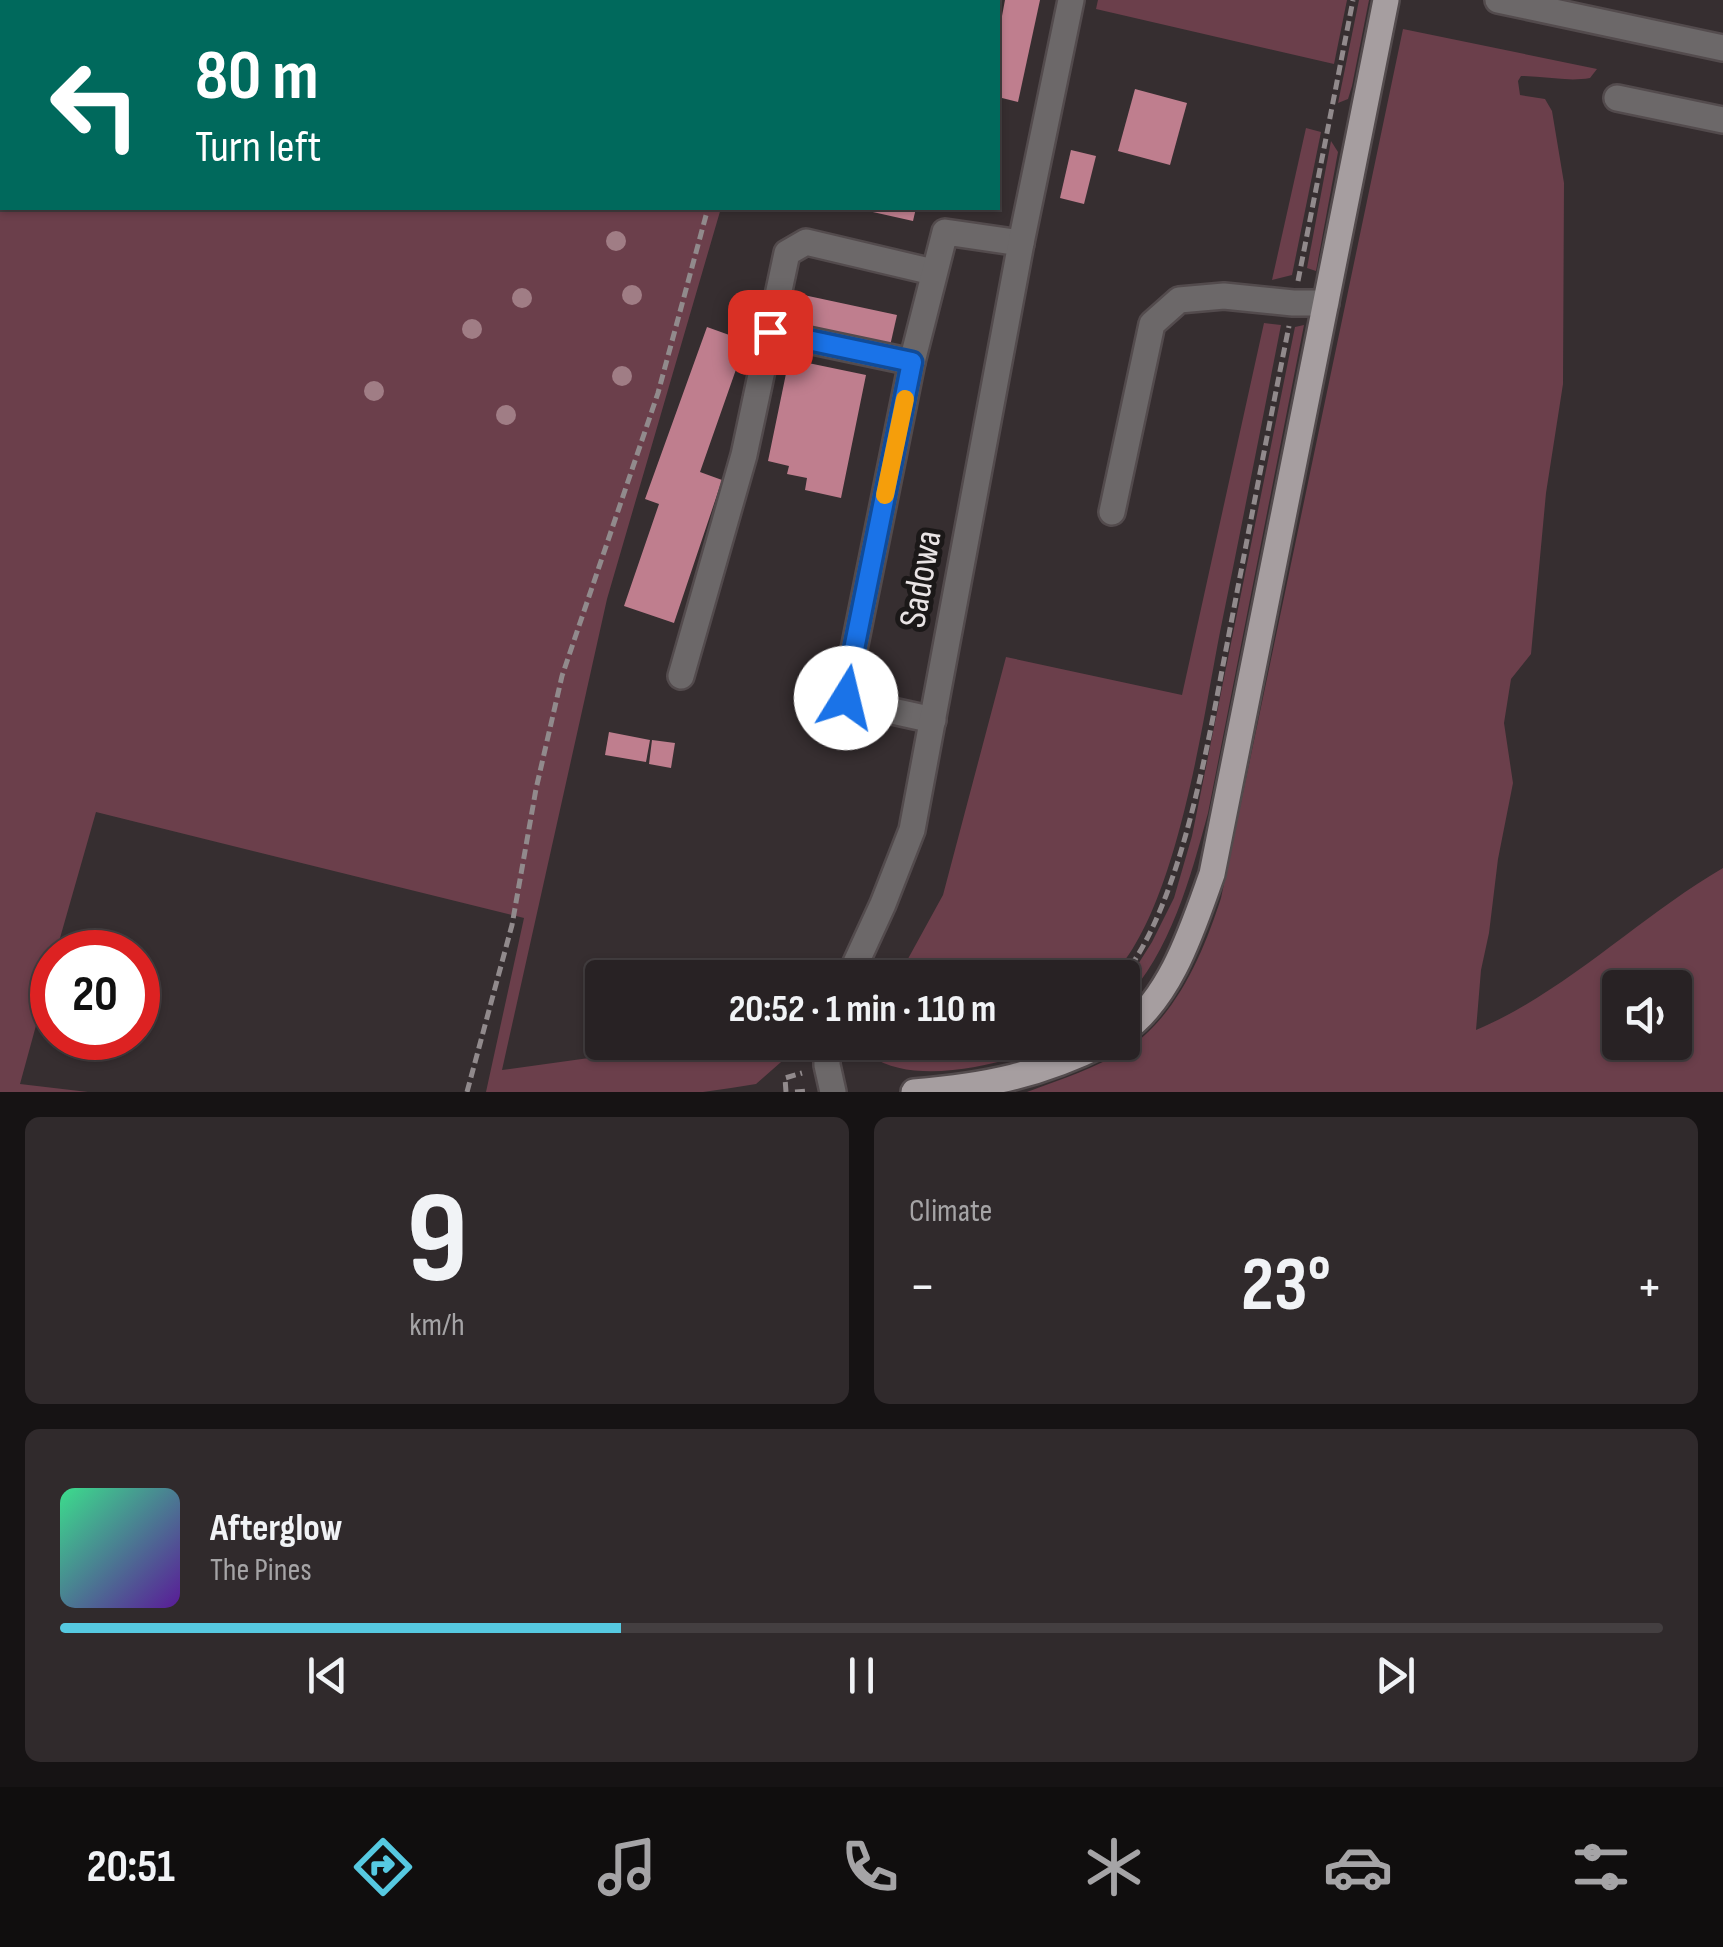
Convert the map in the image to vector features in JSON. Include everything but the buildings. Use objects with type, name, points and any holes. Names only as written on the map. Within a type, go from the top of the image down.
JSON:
[{"type":"main road","points":[[1140,1018],[1166,982],[1191,932],[1212,874],[1386,0]]},
{"type":"main road","points":[[914,1092],[1012,1080],[1070,1060]]},
{"type":"lane","name":"Sadowa","points":[[858,960],[912,830],[1021,243],[1071,0]]},
{"type":"lane","points":[[1498,0],[1723,48]]},
{"type":"lane","points":[[1617,98],[1723,120]]},
{"type":"lane","points":[[932,720],[852,702],[845,694],[912,362],[945,232],[1021,243]]},
{"type":"lane","points":[[680,676],[744,456],[787,254],[806,242],[934,272]]},
{"type":"lane","points":[[1112,512],[1152,324],[1178,300],[1224,296],[1326,303]]},
{"type":"lane","points":[[770,332],[912,362]]},
{"type":"lane","points":[[827,1060],[833,1092]]},
{"type":"path","points":[[1133,960],[1150,934],[1168,888],[1197,787],[1353,0]]},
{"type":"path","points":[[467,1092],[512,926],[536,789],[562,676],[658,393],[707,210]]},
{"type":"path","points":[[785,1078],[786,1092]]},
{"type":"shaded area","points":[[1098,0],[1347,0],[1334,64],[1096,9]]},
{"type":"shaded area","points":[[1359,0],[1369,0],[1352,86],[1348,99],[1338,103]]},
{"type":"shaded area","points":[[1403,29],[1597,69],[1590,78],[1521,76],[1518,81],[1520,95],[1545,99],[1552,111],[1564,183],[1563,384],[1546,493],[1531,654],[1511,679],[1504,723],[1513,783],[1481,970],[1476,1030],[1541,996],[1723,868],[1723,1092],[1027,1092],[1106,1060],[1140,1060],[1140,1039],[1161,1019],[1187,981],[1221,898]]},
{"type":"shaded area","points":[[1306,128],[1321,132],[1292,275],[1272,280]]},
{"type":"shaded area","points":[[1331,141],[1338,152],[1316,271],[1307,268]]},
{"type":"shaded area","points":[[0,210],[720,210],[607,599],[502,1070],[585,1059],[783,1060],[756,1084],[703,1092],[486,1092],[524,918],[96,812],[62,930],[30,930],[30,1047],[20,1084],[88,1092],[0,1092]]},
{"type":"shaded area","points":[[1264,323],[1281,325],[1184,814],[1170,863],[1134,947],[1124,960],[907,960],[943,895],[1006,657],[1182,695]]},
{"type":"shaded area","points":[[1304,325],[1208,813],[1177,913],[1140,982],[1140,961],[1174,898],[1192,836],[1295,327]]},
{"type":"shaded area","points":[[878,1060],[1005,1060],[939,1071],[891,1066]]},
{"type":"slow traffic","points":[[885,495],[905,399]]},
{"type":"route","points":[[770,332],[912,362],[846,698]]}]
